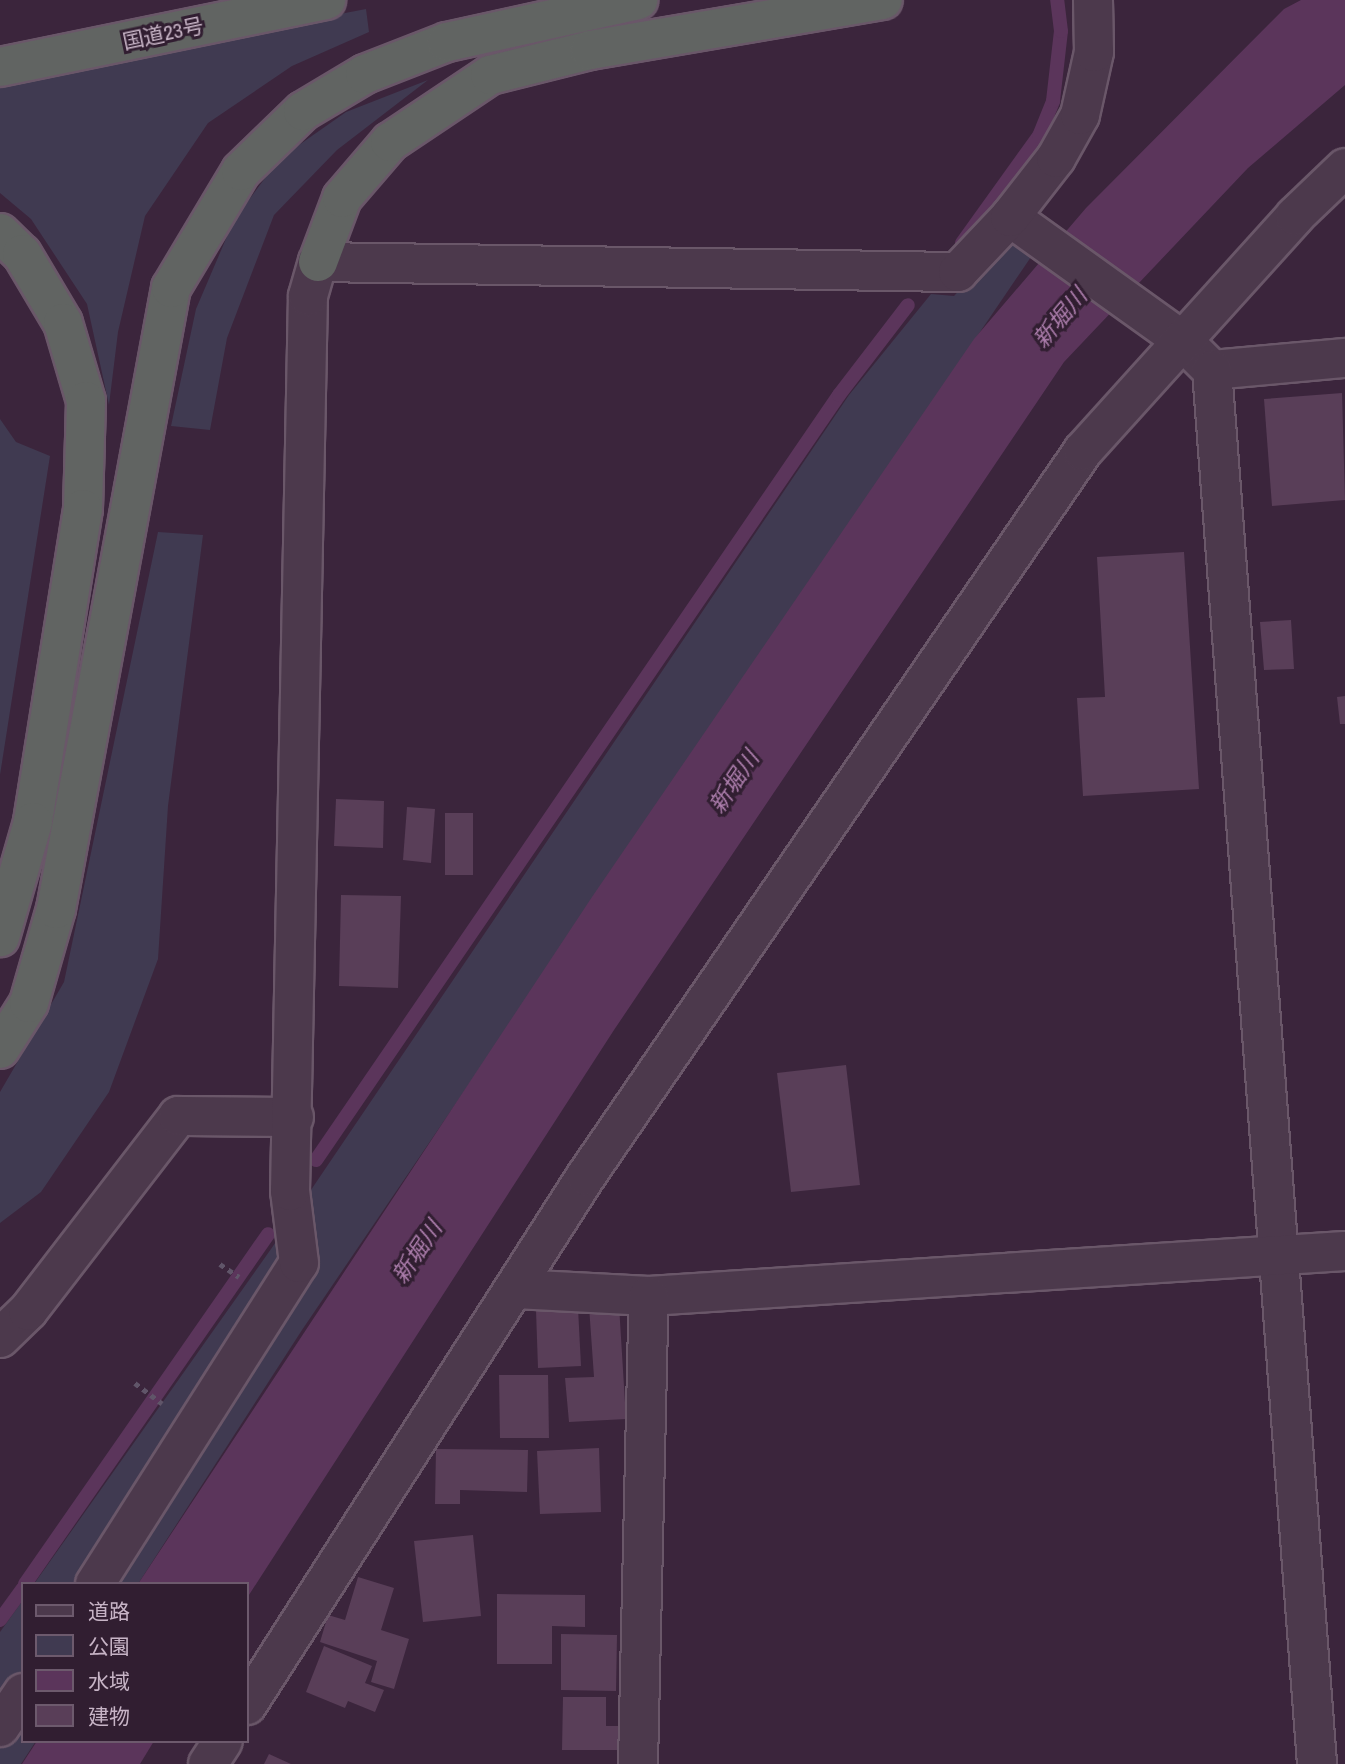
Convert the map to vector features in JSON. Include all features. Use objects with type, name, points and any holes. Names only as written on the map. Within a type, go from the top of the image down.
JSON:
[{"type":"highway","name":"国道23号","points":[[0,67],[326,0]]},
{"type":"highway","points":[[0,1049],[29,1003],[56,909],[171,288],[241,171],[303,111],[365,74],[447,42],[638,0]]},
{"type":"highway","points":[[317,262],[342,198],[390,142],[490,75],[590,50],[883,0]]},
{"type":"highway","points":[[0,233],[22,254],[63,323],[86,401],[83,509],[33,822],[0,937]]},
{"type":"street","points":[[96,1582],[299,1263],[290,1191],[294,1116],[307,296],[317,262],[958,272],[1021,226],[1080,115],[1094,52],[1093,0]]},
{"type":"street","points":[[248,1703],[586,1177],[1083,451],[1169,330],[1345,168]]},
{"type":"street","points":[[1021,226],[1169,330],[1212,370],[1317,1764]]},
{"type":"street","points":[[1212,370],[1345,358]]},
{"type":"street","points":[[0,1338],[28,1311],[178,1116],[294,1116]]},
{"type":"street","points":[[516,1289],[649,1296],[1345,1251]]},
{"type":"street","points":[[638,1764],[649,1296]]},
{"type":"street","points":[[0,1727],[21,1696]]},
{"type":"street","points":[[208,1764],[222,1743]]},
{"type":"green space","points":[[366,9],[369,32],[292,66],[208,123],[145,216],[118,332],[109,405],[87,304],[31,219],[0,193],[0,79]]},
{"type":"green space","points":[[428,80],[337,150],[274,215],[227,338],[210,430],[171,426],[196,309],[234,220],[279,159],[346,112]]},
{"type":"green space","points":[[1008,238],[1033,254],[302,1330],[139,1582],[35,1582],[271,1249],[849,395],[931,294],[954,296]]},
{"type":"green space","points":[[0,419],[16,442],[50,456],[0,775]]},
{"type":"green space","points":[[158,532],[203,535],[168,806],[158,959],[109,1092],[41,1192],[0,1223],[0,1092],[64,982]]},
{"type":"green space","points":[[21,1603],[21,1743],[35,1743],[21,1764],[0,1764],[0,1632]]},
{"type":"water","name":"新堀川","points":[[1301,0],[1345,0],[1345,85],[1248,168],[1064,362],[614,1030],[248,1596],[248,1582],[139,1582],[592,897],[974,339],[1086,208],[1284,9]]},
{"type":"water","points":[[36,1743],[153,1743],[140,1764],[22,1764]]},
{"type":"building","points":[[1342,393],[1345,500],[1272,506],[1264,399]]},
{"type":"building","points":[[1184,552],[1199,789],[1083,796],[1077,698],[1105,697],[1097,557]]},
{"type":"building","points":[[1291,620],[1294,669],[1264,670],[1260,622]]},
{"type":"building","points":[[1345,696],[1345,724],[1340,724],[1337,697]]},
{"type":"building","points":[[336,799],[384,801],[383,848],[334,846]]},
{"type":"building","points":[[407,807],[435,809],[431,863],[403,860]]},
{"type":"building","points":[[445,813],[473,813],[473,875],[445,875]]},
{"type":"building","points":[[341,895],[401,896],[398,988],[339,986]]},
{"type":"building","points":[[846,1065],[860,1185],[791,1192],[777,1073]]},
{"type":"building","points":[[619,1305],[626,1419],[569,1422],[565,1378],[594,1377],[589,1306]]},
{"type":"building","points":[[578,1308],[581,1366],[538,1368],[536,1310]]},
{"type":"building","points":[[499,1375],[548,1375],[549,1438],[500,1438]]},
{"type":"building","points":[[599,1448],[601,1512],[540,1514],[537,1451]]},
{"type":"building","points":[[436,1449],[528,1450],[527,1492],[460,1490],[460,1504],[435,1504]]},
{"type":"building","points":[[473,1535],[481,1616],[423,1622],[414,1541]]},
{"type":"building","points":[[358,1577],[394,1588],[381,1630],[409,1639],[394,1689],[371,1682],[377,1661],[320,1642],[328,1615],[345,1620]]},
{"type":"building","points":[[497,1594],[585,1595],[585,1627],[552,1626],[552,1664],[497,1664]]},
{"type":"building","points":[[561,1634],[617,1635],[616,1691],[561,1690]]},
{"type":"building","points":[[324,1646],[372,1666],[365,1683],[384,1690],[375,1712],[348,1701],[345,1708],[306,1692]]},
{"type":"building","points":[[563,1697],[606,1697],[606,1726],[627,1726],[627,1750],[562,1750]]},
{"type":"building","points":[[269,1754],[291,1764],[264,1764]]},
{"type":"waterway","points":[[962,243],[1039,136],[1053,101],[1061,31],[1057,0]]},
{"type":"waterway","points":[[316,1160],[839,395],[908,305]]},
{"type":"waterway","points":[[26,1582],[268,1234]]},
{"type":"waterway","points":[[0,1620],[21,1591]]}]
